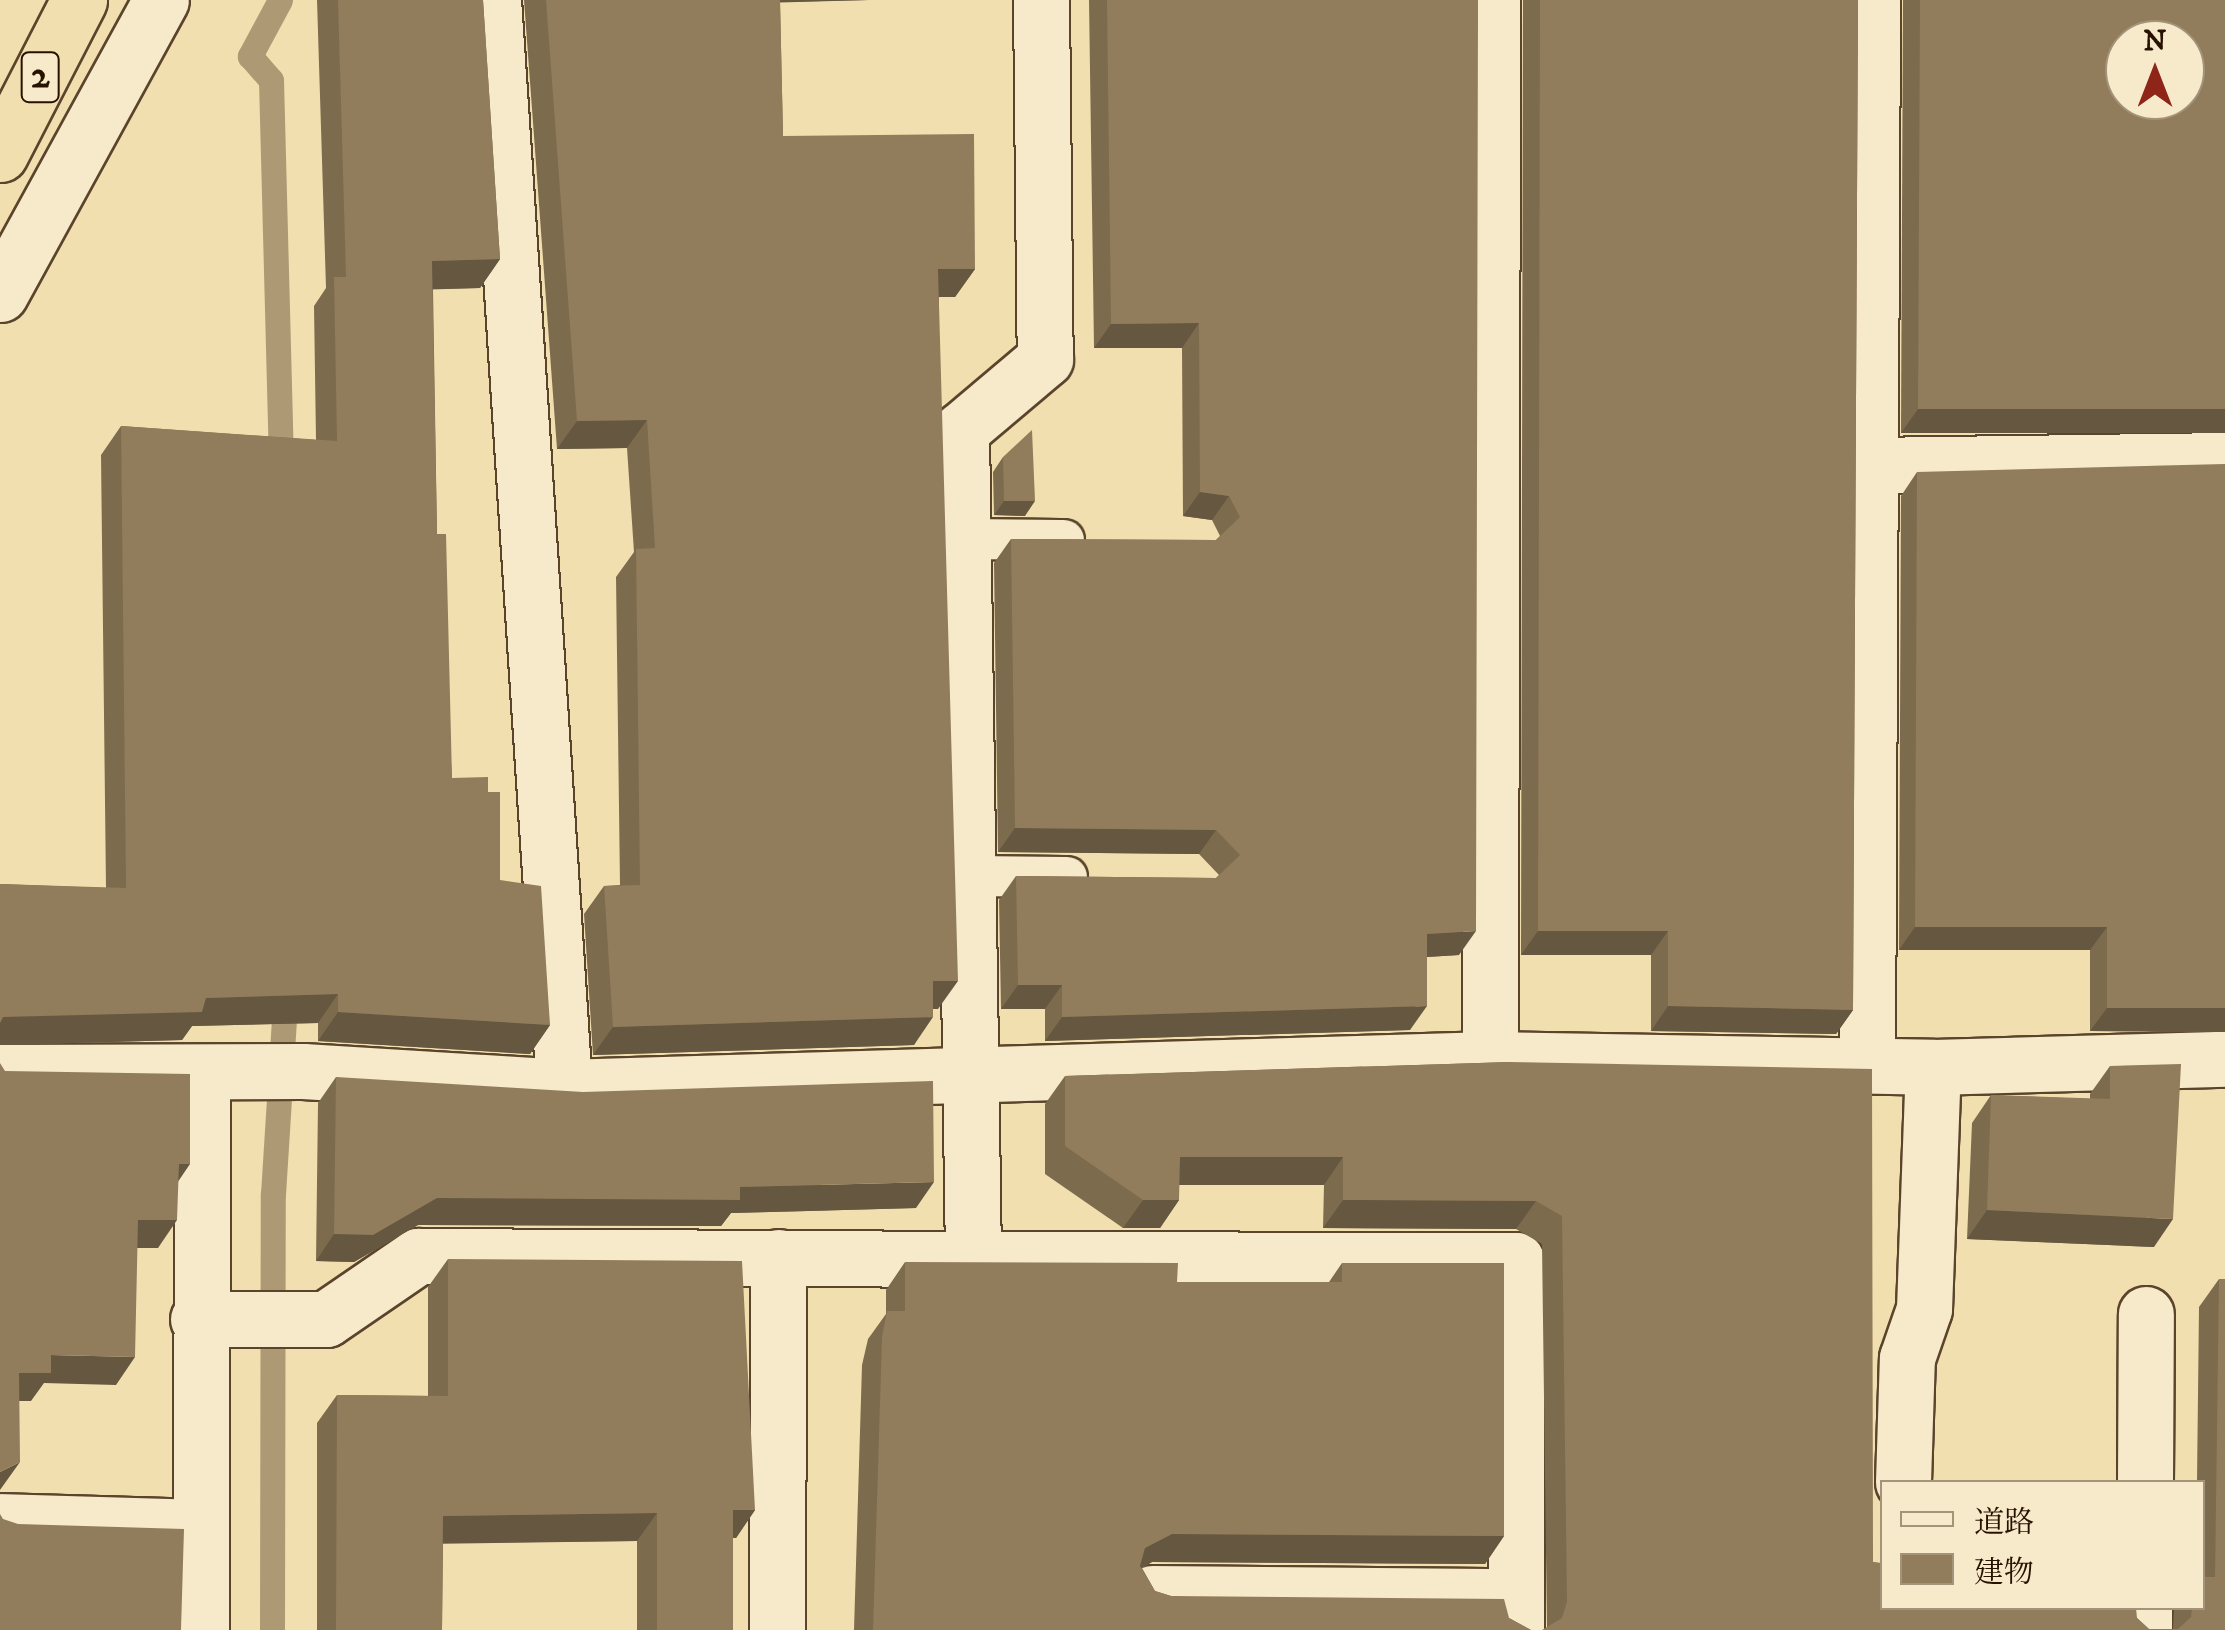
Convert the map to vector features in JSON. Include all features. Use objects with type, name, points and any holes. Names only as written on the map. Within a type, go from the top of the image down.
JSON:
[{"type":"highway","name":"2","points":[[0,154],[79,0]]},
{"type":"street","points":[[0,294],[160,0]]},
{"type":"street","points":[[493,0],[564,1087]]},
{"type":"street","points":[[973,1259],[971,876],[961,430],[1045,359],[1041,0]]},
{"type":"street","points":[[1490,1059],[1492,0]]},
{"type":"street","points":[[1868,1066],[1872,0]]},
{"type":"street","points":[[1870,465],[2225,460]]},
{"type":"street","points":[[0,1072],[284,1071],[564,1087],[972,1070],[1490,1059],[1933,1067],[2225,1059]]},
{"type":"street","points":[[1903,1480],[1907,1358],[1924,1308],[1933,1067]]},
{"type":"street","points":[[201,1630],[198,1319],[202,1072]]},
{"type":"street","points":[[198,1319],[326,1319],[418,1256],[1516,1260],[1516,1613],[1152,1593]]},
{"type":"street","points":[[777,1630],[778,1258]]},
{"type":"street","points":[[2145,1480],[2146,1314]]},
{"type":"street","points":[[0,1521],[200,1528]]},
{"type":"lane","points":[[963,539],[1101,540]]},
{"type":"lane","points":[[971,876],[1104,877]]},
{"type":"building","points":[[338,0],[483,0],[500,259],[432,261],[437,534],[446,534],[452,778],[488,777],[488,792],[500,792],[500,880],[541,886],[550,1025],[338,1012],[338,994],[206,998],[202,1012],[3,1017],[0,1023],[0,884],[126,888],[121,426],[337,441],[334,277],[346,277]]},
{"type":"building","points":[[546,0],[780,0],[783,136],[974,134],[975,269],[938,269],[958,981],[933,981],[933,1017],[613,1027],[604,886],[640,885],[636,549],[655,548],[647,420],[577,421]]},
{"type":"building","points":[[1107,0],[1478,0],[1476,931],[1427,934],[1427,1006],[1062,1017],[1062,985],[1018,985],[1016,876],[1216,878],[1240,855],[1216,830],[1015,828],[1011,539],[1216,540],[1240,517],[1229,496],[1200,492],[1199,323],[1111,324]]},
{"type":"building","points":[[1540,0],[1858,0],[1853,1010],[1668,1006],[1668,931],[1538,931]]},
{"type":"building","points":[[1920,0],[2225,0],[2225,409],[1918,409]]},
{"type":"building","points":[[1032,430],[1035,501],[1004,501],[1003,457]]},
{"type":"building","points":[[2225,464],[2225,1008],[2107,1008],[2107,927],[1915,927],[1917,472]]},
{"type":"building","points":[[1510,1062],[1872,1069],[1873,1562],[1880,1563],[1880,1610],[2136,1610],[2137,1618],[2149,1629],[2178,1629],[2191,1617],[2192,1610],[2205,1610],[2205,1577],[2215,1577],[2219,1279],[2225,1279],[2225,1630],[1542,1630],[1562,1618],[1567,1602],[1562,1216],[1536,1201],[1343,1200],[1343,1157],[1180,1157],[1179,1200],[1143,1200],[1065,1146],[1065,1076]]},
{"type":"building","points":[[0,1063],[5,1071],[190,1074],[190,1164],[179,1164],[177,1220],[138,1220],[135,1357],[51,1355],[51,1373],[19,1373],[20,1462],[0,1472]]},
{"type":"building","points":[[2181,1064],[2173,1219],[1987,1210],[1991,1095],[2110,1099],[2110,1066]]},
{"type":"building","points":[[336,1077],[583,1092],[933,1081],[934,1182],[740,1187],[740,1200],[437,1198],[373,1235],[334,1234]]},
{"type":"building","points":[[448,1259],[742,1261],[755,1510],[733,1510],[733,1630],[657,1630],[657,1513],[443,1516],[442,1630],[336,1630],[337,1395],[448,1396]]},
{"type":"building","points":[[905,1262],[1178,1263],[1177,1282],[1342,1282],[1342,1263],[1504,1263],[1504,1536],[1172,1534],[1145,1548],[1140,1566],[1155,1591],[1171,1596],[1504,1599],[1509,1618],[1531,1630],[873,1630],[882,1337],[887,1311],[905,1311]]},
{"type":"building","points":[[0,1514],[18,1524],[184,1529],[181,1630],[0,1630]]},
{"type":"waterway","points":[[280,0],[250,56],[271,80],[281,469]]},
{"type":"waterway","points":[[272,1630],[273,1194],[286,989]]}]
